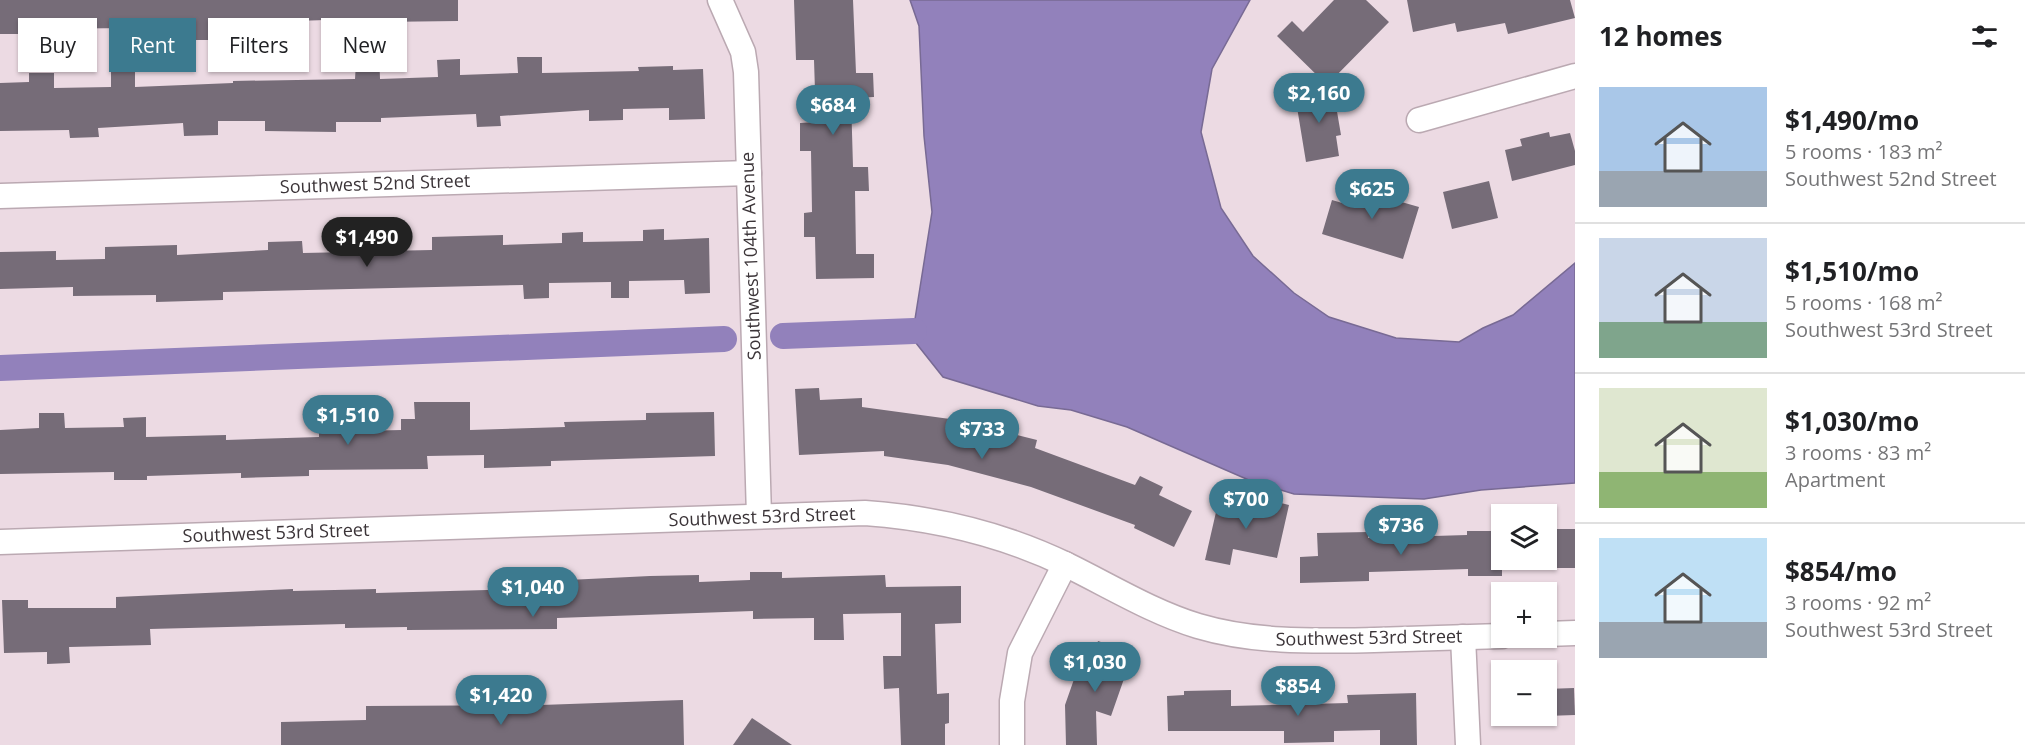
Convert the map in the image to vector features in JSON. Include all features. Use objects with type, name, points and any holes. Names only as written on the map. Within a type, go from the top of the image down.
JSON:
[{"type":"street","name":"Southwest 104th Avenue","points":[[720,0],[743,52],[749,173],[759,516]]},
{"type":"street","points":[[1419,120],[1575,76]]},
{"type":"street","name":"Southwest 52nd Street","points":[[0,196],[749,173]]},
{"type":"street","name":"Southwest 53rd Street","points":[[0,542],[865,513],[927,520],[992,536],[1065,564],[1167,615],[1229,633],[1298,641],[1491,636]]},
{"type":"street","points":[[1012,745],[1012,701],[1020,653],[1065,564]]},
{"type":"street","points":[[1557,634],[1575,633]]},
{"type":"street","points":[[1463,637],[1468,745]]},
{"type":"shaded area","points":[[910,0],[1250,0],[1212,69],[1201,132],[1221,208],[1253,256],[1294,293],[1329,317],[1396,338],[1459,342],[1513,315],[1575,263],[1575,483],[1481,490],[1424,499],[1294,494],[1251,481],[1127,427],[1071,410],[1038,406],[943,377],[912,338],[932,212],[924,136],[919,26]]},
{"type":"building","points":[[0,0],[458,0],[458,21],[407,22],[407,18],[321,18],[321,20],[309,21],[309,18],[208,18],[208,40],[196,40],[196,18],[109,18],[109,28],[97,28],[97,18],[18,18],[18,34],[0,34]]},
{"type":"building","points":[[794,0],[853,0],[856,73],[873,73],[874,97],[851,98],[853,167],[868,167],[869,191],[855,191],[856,254],[874,254],[874,278],[816,279],[815,237],[804,237],[804,213],[812,212],[811,151],[800,151],[800,123],[816,122],[814,60],[796,60]]},
{"type":"building","points":[[1334,0],[1366,0],[1389,22],[1327,85],[1277,36],[1292,21],[1303,32]]},
{"type":"building","points":[[1407,0],[1570,0],[1575,18],[1508,34],[1505,23],[1457,32],[1455,23],[1413,32]]},
{"type":"building","points":[[517,57],[542,57],[542,73],[639,71],[638,67],[673,66],[673,70],[703,69],[705,119],[669,120],[669,108],[623,109],[623,120],[589,121],[589,110],[500,116],[501,126],[477,127],[476,114],[381,118],[381,122],[336,122],[336,132],[265,131],[265,121],[218,121],[218,135],[184,136],[183,123],[98,128],[99,137],[70,138],[69,130],[0,131],[0,83],[29,82],[29,73],[54,73],[54,88],[111,87],[111,72],[135,72],[135,87],[233,83],[233,81],[355,79],[355,72],[380,72],[380,79],[438,77],[437,60],[460,59],[460,75],[518,73]]},
{"type":"building","points":[[1333,88],[1341,135],[1336,136],[1339,156],[1306,162],[1295,95]]},
{"type":"building","points":[[1549,132],[1550,137],[1570,133],[1575,151],[1575,165],[1512,181],[1505,150],[1522,146],[1520,139]]},
{"type":"building","points":[[1359,175],[1388,185],[1384,197],[1419,207],[1403,259],[1322,234],[1332,200],[1349,205]]},
{"type":"building","points":[[1489,181],[1498,218],[1452,229],[1443,192]]},
{"type":"building","points":[[664,229],[664,240],[709,238],[710,293],[685,294],[684,280],[629,281],[629,298],[611,298],[611,282],[549,283],[549,298],[524,299],[523,285],[223,292],[223,300],[156,302],[156,295],[73,296],[73,287],[0,289],[0,252],[56,251],[56,260],[105,259],[105,247],[177,245],[177,255],[268,250],[268,242],[302,241],[303,253],[351,252],[350,239],[384,238],[384,251],[432,250],[432,237],[503,235],[503,245],[562,243],[562,233],[583,232],[583,242],[643,241],[643,230]]},
{"type":"building","points":[[819,388],[820,400],[862,398],[862,407],[950,419],[947,437],[985,447],[990,428],[1037,440],[1035,448],[1135,485],[1140,476],[1163,487],[1159,495],[1192,511],[1174,547],[1134,528],[1135,525],[1031,487],[948,465],[884,456],[884,451],[799,455],[795,389]]},
{"type":"building","points":[[414,402],[470,402],[470,430],[565,427],[564,422],[646,420],[646,413],[714,412],[715,456],[551,461],[551,466],[484,468],[484,455],[427,456],[428,469],[309,470],[309,476],[241,478],[241,473],[147,476],[147,480],[114,480],[114,472],[0,474],[0,430],[39,428],[39,413],[64,413],[65,428],[124,427],[123,418],[146,417],[146,437],[226,435],[226,440],[319,437],[319,432],[401,430],[401,419],[415,419]]},
{"type":"building","points":[[1219,499],[1263,509],[1265,499],[1289,505],[1277,558],[1233,549],[1230,565],[1205,560]]},
{"type":"building","points":[[1557,529],[1575,529],[1575,568],[1557,568]]},
{"type":"building","points":[[1467,531],[1491,531],[1491,570],[1502,570],[1502,576],[1468,576],[1468,569],[1369,572],[1369,581],[1300,583],[1300,557],[1318,556],[1317,533],[1368,532],[1368,538],[1467,535]]},
{"type":"building","points":[[750,572],[782,572],[782,578],[885,575],[886,587],[961,586],[961,623],[935,624],[937,694],[949,693],[949,723],[945,724],[945,745],[901,745],[899,688],[884,689],[883,656],[901,656],[901,613],[843,614],[844,640],[814,640],[814,618],[753,619],[753,611],[557,618],[557,629],[407,630],[407,627],[345,628],[345,624],[150,629],[151,645],[69,647],[70,663],[47,664],[47,652],[4,653],[2,600],[28,600],[28,608],[116,608],[116,597],[293,589],[293,591],[376,589],[376,593],[568,587],[568,580],[650,576],[699,575],[699,582],[750,580]]},
{"type":"building","points":[[1098,641],[1133,653],[1111,716],[1096,711],[1097,745],[1066,745],[1065,705],[1079,665],[1089,668]]},
{"type":"building","points":[[1574,688],[1575,715],[1557,716],[1557,689]]},
{"type":"building","points":[[1231,690],[1231,706],[1348,703],[1347,695],[1416,693],[1417,745],[1380,745],[1380,730],[1334,731],[1334,742],[1284,743],[1284,731],[1168,731],[1167,696],[1184,695],[1184,691]]},
{"type":"building","points":[[683,700],[684,745],[281,745],[281,722],[366,720],[366,706],[541,705]]},
{"type":"building","points":[[752,718],[792,745],[733,745]]},
{"type":"waterway","points":[[783,336],[914,331]]},
{"type":"waterway","points":[[0,368],[724,339]]}]
